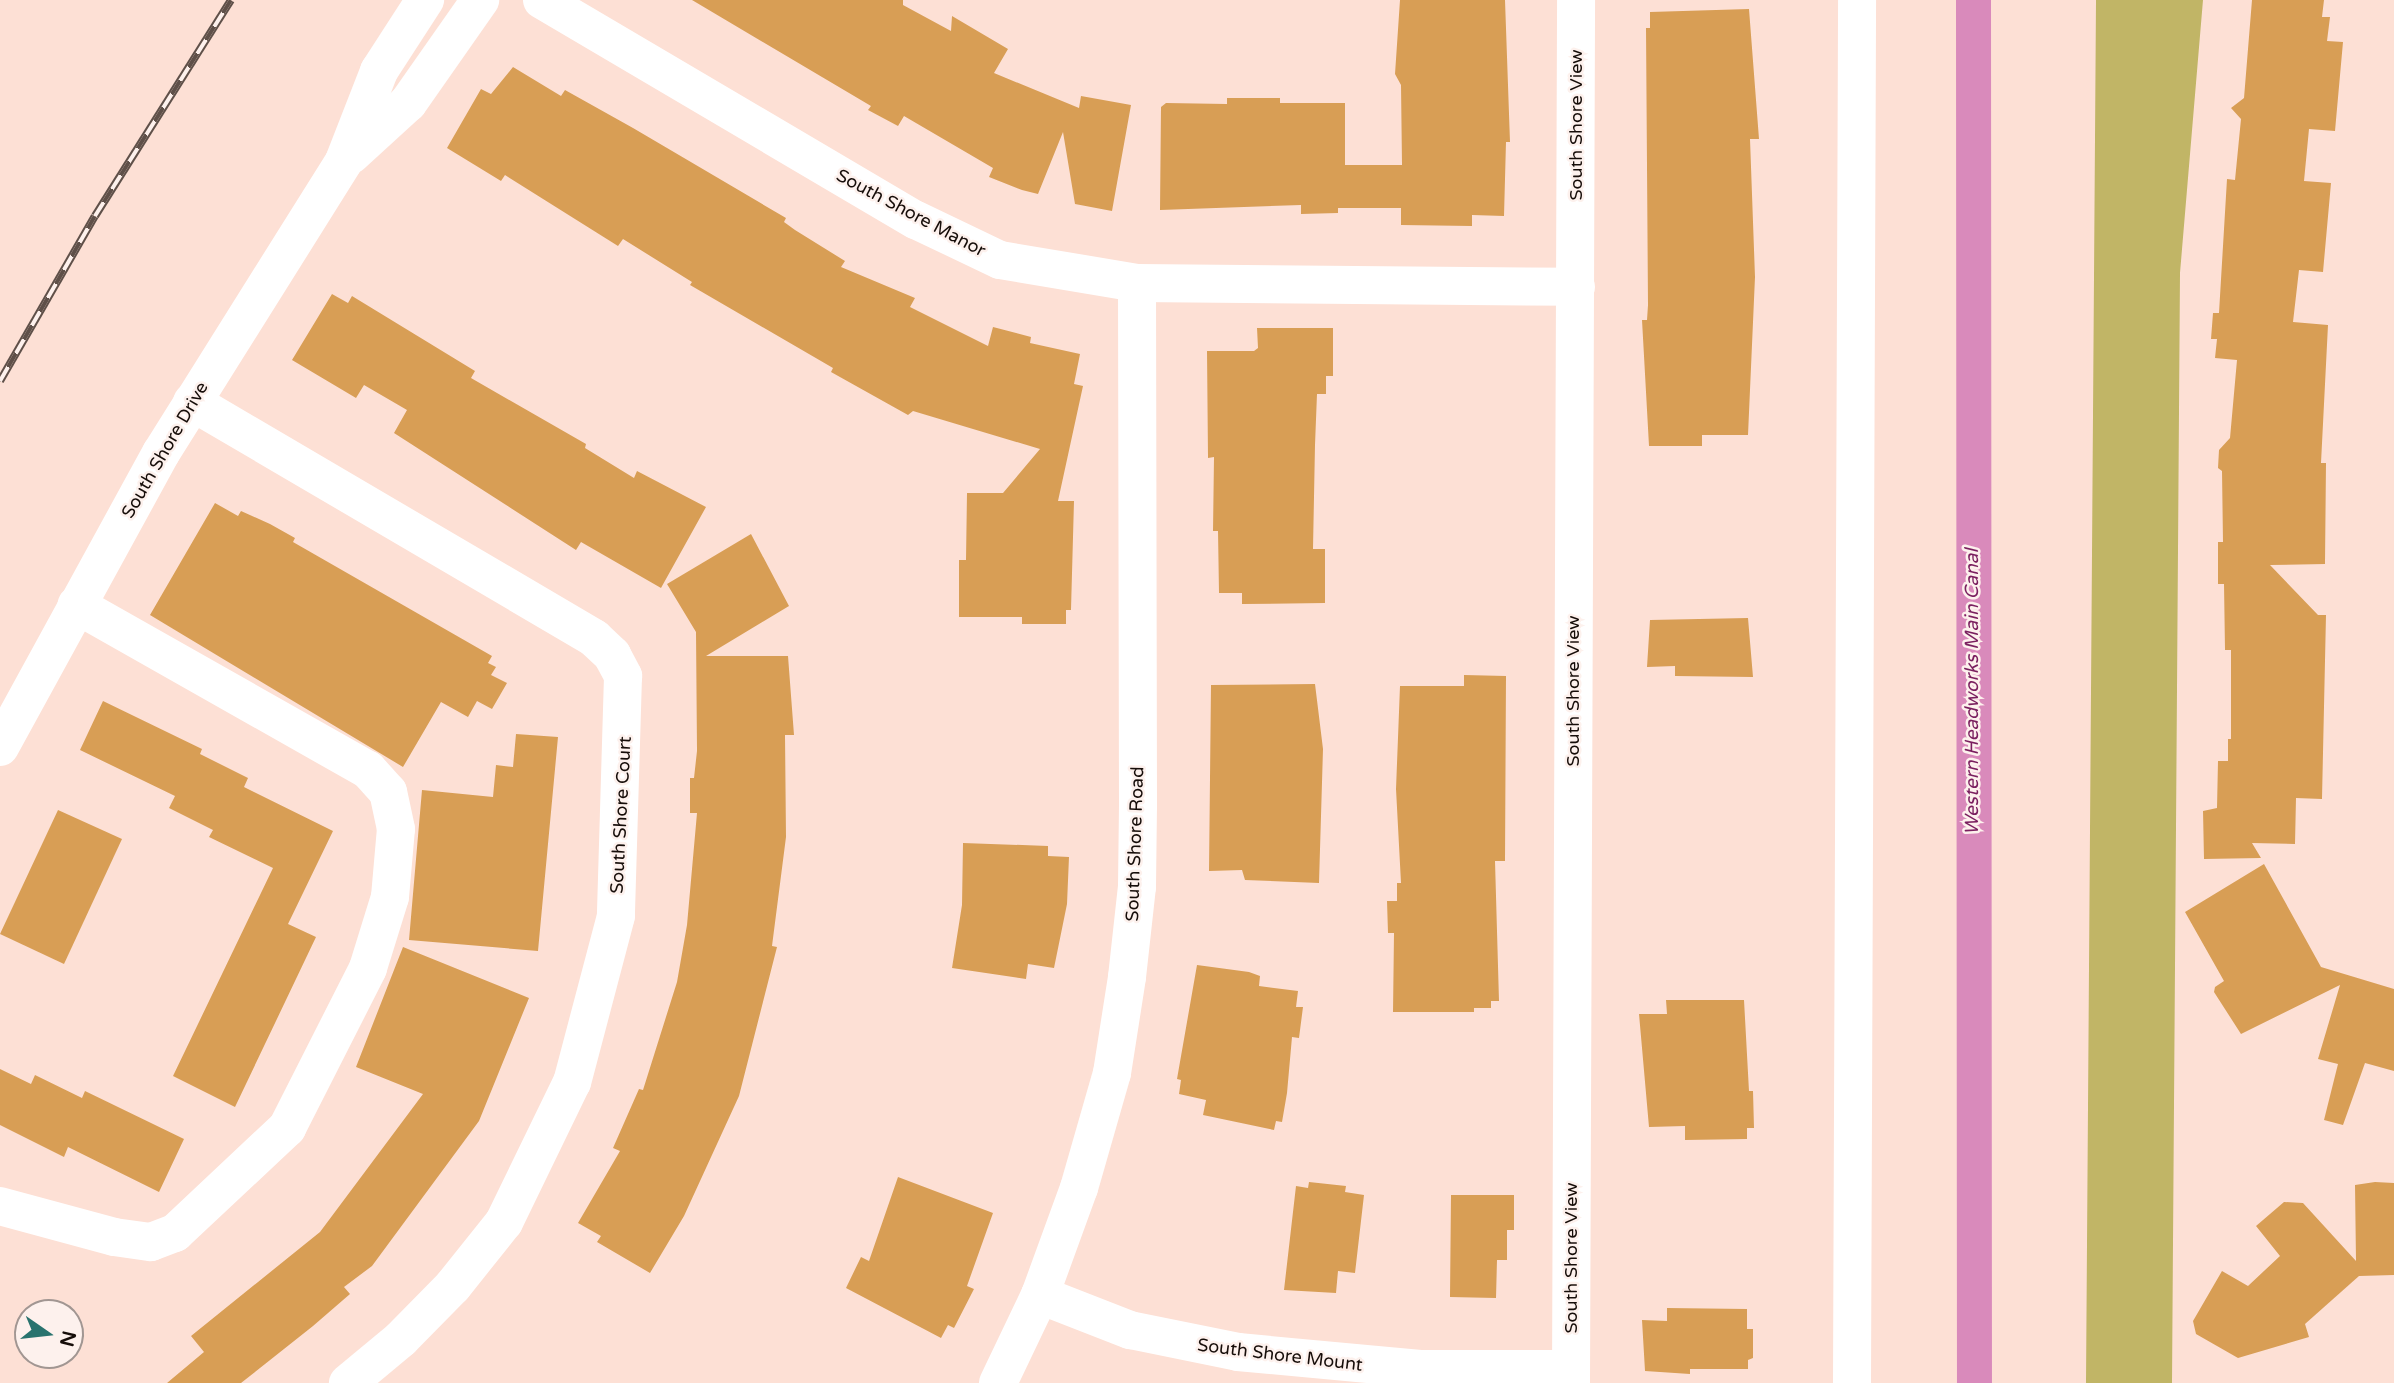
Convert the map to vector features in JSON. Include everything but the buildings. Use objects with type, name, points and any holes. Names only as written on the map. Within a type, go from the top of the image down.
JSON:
[{"type":"street","name":"South Shore Drive","points":[[0,747],[76,605],[192,402],[344,161],[379,71],[425,0]]},
{"type":"street","name":"South Shore Drive","points":[[344,161],[408,103],[480,0]]},
{"type":"street","name":"South Shore Manor","points":[[542,0],[959,243],[1000,260],[1138,283],[1576,287]]},
{"type":"street","name":"South Shore View","points":[[1571,1376],[1576,0]]},
{"type":"street","points":[[1852,1383],[1857,0]]},
{"type":"street","name":"South Shore Road","points":[[998,1383],[1040,1295],[1079,1188],[1112,1073],[1135,900],[1138,283]]},
{"type":"street","name":"South Shore Court","points":[[192,402],[594,638],[612,655],[623,676],[616,916],[572,1082],[504,1222],[453,1286],[401,1339],[348,1383]]},
{"type":"street","points":[[0,1206],[114,1237],[151,1242],[175,1233],[287,1128],[368,968],[390,897],[396,829],[388,792],[368,770],[76,605]]},
{"type":"street","name":"South Shore Mount","points":[[1040,1295],[1130,1330],[1227,1350],[1420,1369],[1571,1376]]},
{"type":"shaded area","points":[[2096,0],[2203,0],[2180,273],[2172,1383],[2086,1383]]},
{"type":"waterway","name":"Western Headworks Main Canal","points":[[1973,0],[1974,1383]]},
{"type":"railway","points":[[0,381],[95,216],[231,0]]}]
